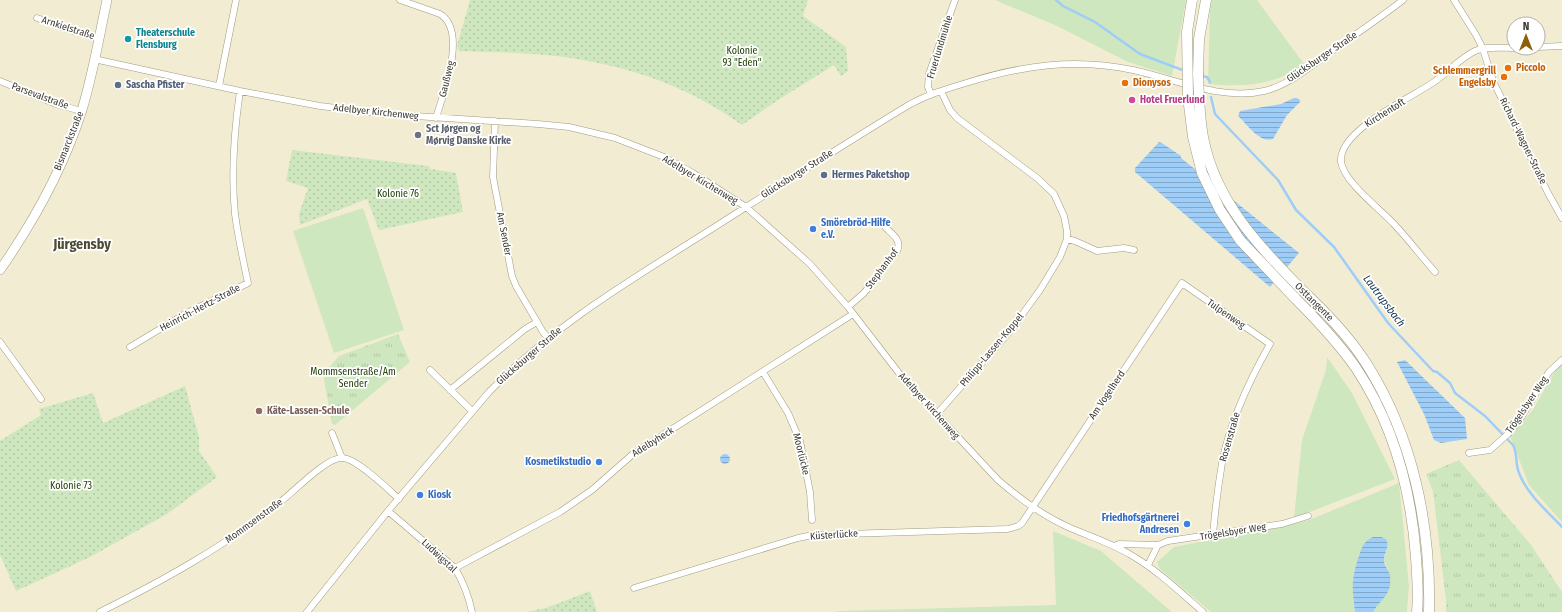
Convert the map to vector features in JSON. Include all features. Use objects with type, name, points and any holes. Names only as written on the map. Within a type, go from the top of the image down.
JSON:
[{"type":"main road","name":"Bismarckstraße","points":[[0,270],[23,236],[46,194],[65,153],[81,110],[107,0]]},
{"type":"main road","name":"Osttangente","points":[[1192,0],[1188,32],[1188,97],[1194,137],[1202,173],[1220,210],[1240,240],[1337,326],[1365,362],[1386,398],[1400,427],[1419,494],[1429,586],[1429,612]]},
{"type":"main road","name":"Osttangente","points":[[1206,0],[1199,39],[1198,73],[1203,136],[1212,172],[1230,206],[1248,233],[1328,332],[1355,368],[1378,404],[1400,460],[1408,496],[1414,532],[1418,585],[1417,612]]},
{"type":"street","points":[[219,86],[236,0]]},
{"type":"street","name":"Gaußweg","points":[[400,0],[440,14],[450,23],[452,58],[436,118]]},
{"type":"street","name":"Fruerlundmühle","points":[[931,94],[928,87],[929,74],[955,0]]},
{"type":"street","name":"Glücksburger Straße","points":[[307,612],[388,511],[472,411],[507,373],[548,338],[598,301],[907,106],[931,94],[988,76],[1021,68],[1069,63],[1109,66],[1133,70],[1229,93],[1264,91],[1299,74],[1403,0]]},
{"type":"street","name":"Richard-Wagner-Straße","points":[[1454,0],[1483,49],[1493,81],[1548,193],[1562,218]]},
{"type":"street","name":"Arnkielstraße","points":[[37,18],[73,31],[99,38]]},
{"type":"street","points":[[1546,47],[1562,46]]},
{"type":"street","points":[[1483,49],[1506,48]]},
{"type":"street","name":"Kirchentoft","points":[[1435,272],[1394,224],[1346,176],[1341,162],[1342,154],[1352,138],[1367,123],[1435,82],[1474,52],[1483,49]]},
{"type":"street","name":"Adelbyer Kirchenweg","points":[[94,59],[240,91],[320,106],[385,114],[556,125],[615,138],[664,157],[699,176],[746,207],[810,264],[848,307],[902,377],[998,480],[1014,494],[1032,507],[1066,526],[1114,546],[1148,565],[1203,612]]},
{"type":"street","name":"Parsevalstraße","points":[[0,80],[56,104],[81,110]]},
{"type":"street","name":"Heinrich-Hertz-Straße","points":[[130,347],[185,314],[248,283],[239,242],[234,192],[234,141],[240,91]]},
{"type":"street","name":"Philipp-Lassen-Koppel","points":[[936,415],[1011,330],[1040,290],[1060,257],[1067,239],[1064,216],[1054,194],[1037,178],[957,118],[950,110],[940,91]]},
{"type":"street","name":"Am Sender","points":[[495,121],[492,177],[509,261],[516,286],[548,338]]},
{"type":"street","name":"Stephanhof","points":[[848,307],[864,293],[900,246],[899,241],[886,228]]},
{"type":"street","points":[[1067,239],[1097,251],[1124,248],[1134,250]]},
{"type":"street","name":"Tulpenweg","points":[[1182,284],[1270,344]]},
{"type":"street","name":"Am Vogelherd","points":[[1032,507],[1182,284]]},
{"type":"street","name":"Adelbyheck","points":[[455,568],[560,512],[592,490],[633,454],[853,314]]},
{"type":"street","name":"Glücksburger Straße","points":[[450,390],[509,342],[537,322]]},
{"type":"street","points":[[0,342],[41,399]]},
{"type":"street","name":"Rosenstraße","points":[[1213,535],[1221,468],[1230,432],[1252,377],[1270,344]]},
{"type":"street","name":"Trögelsbyer Weg","points":[[1469,453],[1490,450],[1501,442],[1522,416],[1549,372],[1562,360]]},
{"type":"street","points":[[430,370],[472,411]]},
{"type":"street","name":"Moorlücke","points":[[763,372],[788,413],[800,441],[810,492],[812,520]]},
{"type":"street","points":[[332,433],[342,458],[354,462],[399,499]]},
{"type":"street","name":"Mommsenstraße","points":[[100,612],[138,593],[195,561],[248,527],[296,490],[324,464],[342,458]]},
{"type":"street","name":"Küsterlücke","points":[[634,588],[798,538],[814,535],[1008,528],[1018,526],[1022,523],[1032,507]]},
{"type":"street","name":"Ludwigstal","points":[[388,511],[455,568],[470,600],[472,612]]},
{"type":"street","name":"Trögelsbyer Weg","points":[[1114,546],[1119,544],[1158,546],[1168,541],[1282,524],[1308,516]]},
{"type":"street","points":[[1148,565],[1158,546]]},
{"type":"green space","name":"Kolonie 93 \"Eden\"","points":[[470,0],[808,0],[803,16],[846,47],[848,71],[841,76],[834,65],[778,100],[742,125],[723,112],[684,91],[664,82],[621,68],[549,55],[460,52],[457,46]]},
{"type":"green space","points":[[995,0],[1186,0],[1172,76],[1128,62],[1057,26]]},
{"type":"green space","points":[[1212,0],[1257,0],[1304,64],[1282,77],[1270,81],[1246,85],[1208,84],[1210,10]]},
{"type":"green space","name":"Kolonie 76","points":[[292,150],[428,166],[431,169],[456,173],[463,212],[379,230],[367,199],[300,225],[299,214],[308,188],[286,181]]},
{"type":"green space","points":[[363,208],[404,330],[334,353],[293,231]]},
{"type":"green space","name":"Mommsenstraße/Am Sender","points":[[398,334],[410,362],[335,425],[332,424],[323,374],[339,356]]},
{"type":"green space","points":[[1327,357],[1352,393],[1395,479],[1294,518],[1302,440],[1326,370]]},
{"type":"green space","points":[[1562,365],[1562,522],[1529,485],[1510,436],[1532,411],[1555,371]]},
{"type":"green space","name":"Kolonie 73","points":[[185,386],[199,437],[199,451],[217,477],[167,514],[90,557],[16,591],[0,555],[0,441],[41,415],[39,409],[93,393],[103,423]]},
{"type":"green space","points":[[1459,460],[1531,545],[1562,592],[1562,612],[1446,612],[1446,600],[1433,491],[1426,474]]},
{"type":"green space","points":[[1399,483],[1409,586],[1407,612],[1373,612],[1389,572],[1384,560],[1387,550],[1381,537],[1373,537],[1368,540],[1353,597],[1355,612],[1211,612],[1160,569],[1157,562],[1174,547],[1309,520]]},
{"type":"green space","points":[[1053,531],[1101,551],[1172,612],[835,612],[1056,605]]},
{"type":"green space","points":[[590,591],[597,612],[526,612],[546,608]]},
{"type":"water","points":[[1294,98],[1300,100],[1300,102],[1287,115],[1273,139],[1263,139],[1238,116],[1240,111],[1281,104]]},
{"type":"water","points":[[1159,142],[1181,156],[1181,158],[1299,253],[1270,287],[1135,172],[1135,168]]},
{"type":"water","points":[[1405,360],[1465,418],[1467,439],[1441,443],[1434,440],[1424,414],[1397,362]]},
{"type":"water","points":[[725,454],[730,459],[725,464],[720,459]]},
{"type":"water","points":[[1373,537],[1381,537],[1386,539],[1387,542],[1384,560],[1390,575],[1389,588],[1386,596],[1373,612],[1355,612],[1353,578],[1356,564],[1365,542]]},
{"type":"waterway","name":"Lautrupsbach","points":[[1056,0],[1063,6],[1095,22],[1140,54],[1185,71]]},
{"type":"waterway","name":"Lautrupsbach","points":[[1201,76],[1207,77],[1210,82]]},
{"type":"waterway","name":"Lautrupsbach","points":[[1211,97],[1215,114],[1278,180],[1296,210],[1334,247],[1388,323],[1433,371],[1437,372],[1450,383],[1455,393],[1485,416],[1513,445],[1518,470],[1527,488],[1562,527]]},
{"type":"place","name":"Theaterschule Flensburg","points":[[128,39]]},
{"type":"place","name":"Piccolo","points":[[1508,68]]},
{"type":"place","name":"Schlemmergrill Engelsby","points":[[1504,77]]},
{"type":"place","name":"Dionysos","points":[[1125,83]]},
{"type":"place","name":"Sascha Pfister","points":[[118,85]]},
{"type":"place","name":"Hotel Fruerlund","points":[[1132,100]]},
{"type":"place","name":"Sct Jørgen og Mørvig Danske Kirke","points":[[418,135]]},
{"type":"place","name":"Hermes Paketshop","points":[[824,175]]},
{"type":"place","name":"Smörebröd-Hilfe e.V.","points":[[813,229]]},
{"type":"place","name":"Käte-Lassen-Schule","points":[[259,411]]},
{"type":"place","name":"Kosmetikstudio","points":[[599,462]]},
{"type":"place","name":"Kiosk","points":[[420,495]]},
{"type":"place","name":"Friedhofsgärtnerei Andresen","points":[[1187,524]]},
{"type":"district","name":"Jürgensby","points":[[82,244]]}]
